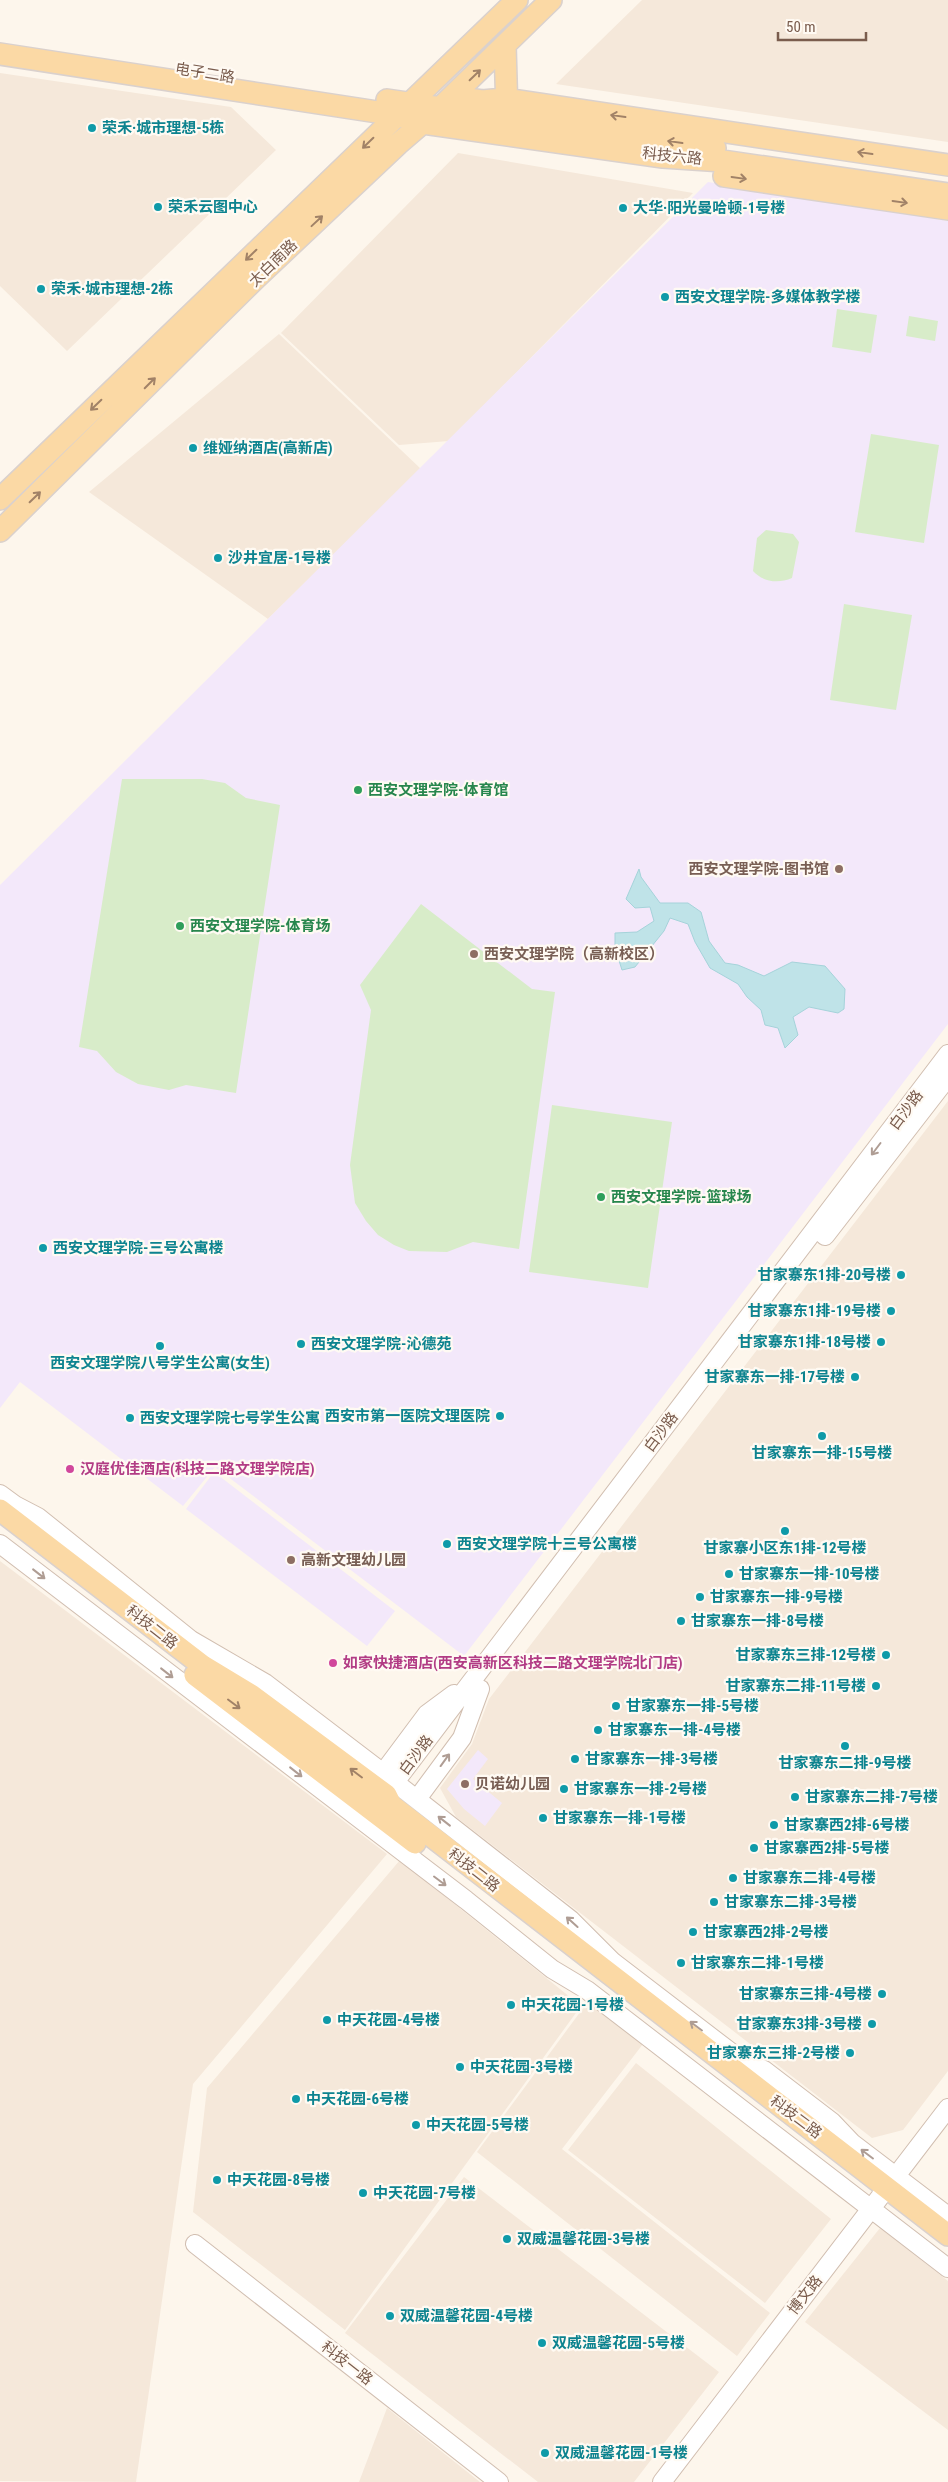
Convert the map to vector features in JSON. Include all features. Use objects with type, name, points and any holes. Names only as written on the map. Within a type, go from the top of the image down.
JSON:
[{"type":"main road","name":"太白南路","points":[[0,499],[517,0]]},
{"type":"main road","name":"太白南路","points":[[0,531],[257,277],[446,102],[551,0]]},
{"type":"main road","name":"电子二路","points":[[0,42],[403,109]]},
{"type":"main road","points":[[505,45],[506,109],[948,165]]},
{"type":"main road","name":"电子二路","points":[[0,54],[403,109]]},
{"type":"main road","name":"科技六路","points":[[403,109],[446,102],[506,109],[948,181]]},
{"type":"main road","name":"科技六路","points":[[403,109],[418,126],[663,157],[723,161],[948,194]]},
{"type":"main road","points":[[418,126],[948,209]]},
{"type":"main road","name":"科技二路","points":[[0,1510],[203,1666],[251,1695],[391,1796],[884,2193],[948,2251]]},
{"type":"main road","name":"科技二路","points":[[0,1526],[391,1796]]},
{"type":"main road","name":"科技二路","points":[[884,2193],[948,2234]]},
{"type":"street","name":"白沙路","points":[[475,1686],[948,1054]]},
{"type":"street","name":"白沙路","points":[[391,1796],[948,1076]]},
{"type":"street","points":[[0,1494],[15,1505],[38,1517],[191,1640],[265,1683],[391,1796],[571,1920],[613,1962],[742,2060],[764,2070],[832,2122],[852,2143],[884,2193],[948,2268]]},
{"type":"street","points":[[0,1544],[466,1900],[497,1927],[552,1969],[579,1984],[884,2193],[948,2216]]},
{"type":"street","points":[[391,1796],[427,1714],[475,1686]]},
{"type":"street","name":"博文路","points":[[662,2482],[948,2108]]},
{"type":"street","name":"科技一路","points":[[195,2244],[499,2482]]},
{"type":"shaded area","points":[[642,0],[948,0],[948,142],[556,84]]},
{"type":"shaded area","points":[[0,73],[231,107],[276,150],[67,351],[0,286]]},
{"type":"shaded area","points":[[458,153],[693,193],[449,441],[399,445],[281,333]]},
{"type":"shaded area","name":"西安文理学院（高新校区）","points":[[708,182],[948,221],[948,1024],[464,1656],[215,1467],[183,1506],[20,1382],[0,1408],[0,885]]},
{"type":"shaded area","points":[[279,334],[421,469],[268,619],[89,492]]},
{"type":"shaded area","points":[[948,1101],[948,2071],[903,2130],[872,2138],[456,1817],[440,1788],[472,1744],[489,1699]]},
{"type":"shaded area","name":"高新文理幼儿园","points":[[214,1472],[395,1611],[367,1646],[186,1509]]},
{"type":"shaded area","points":[[0,1561],[387,1854],[193,2084],[136,2482],[0,2481]]},
{"type":"shaded area","name":"贝诺幼儿园","points":[[478,1750],[488,1759],[473,1779],[502,1803],[485,1826],[464,1809],[447,1789]]},
{"type":"shaded area","points":[[400,1860],[581,2006],[345,2330],[193,2212],[207,2088]]},
{"type":"shaded area","points":[[589,2000],[643,2044],[562,2149],[770,2313],[737,2356],[477,2152]]},
{"type":"shaded area","points":[[636,2063],[831,2219],[765,2303],[568,2150]]},
{"type":"shaded area","points":[[464,2177],[719,2372],[634,2482],[538,2482],[345,2333]]},
{"type":"shaded area","points":[[880,2228],[948,2281],[948,2430],[805,2322]]},
{"type":"shaded area","points":[[387,2408],[480,2482],[359,2482]]},
{"type":"green space","points":[[837,309],[877,315],[871,353],[832,347]]},
{"type":"green space","points":[[909,316],[938,321],[935,341],[906,336]]},
{"type":"green space","points":[[871,434],[939,445],[924,543],[855,532]]},
{"type":"green space","points":[[766,530],[793,534],[799,542],[792,578],[771,581],[761,578],[753,571],[757,538]]},
{"type":"green space","points":[[844,604],[912,615],[896,710],[830,700]]},
{"type":"green space","name":"西安文理学院-体育场","points":[[122,779],[202,779],[225,783],[246,798],[280,805],[236,1093],[186,1085],[169,1090],[138,1084],[116,1072],[97,1051],[79,1047]]},
{"type":"green space","points":[[421,904],[532,989],[555,992],[519,1249],[473,1242],[447,1252],[409,1251],[394,1245],[378,1235],[366,1221],[355,1203],[350,1165],[371,1010],[360,985]]},
{"type":"green space","name":"西安文理学院-篮球场","points":[[552,1105],[672,1122],[648,1288],[529,1272]]},
{"type":"water","points":[[639,869],[641,877],[660,903],[688,903],[701,912],[709,941],[725,963],[738,965],[764,976],[792,962],[825,966],[845,989],[844,1009],[838,1013],[809,1007],[793,1017],[798,1035],[785,1048],[778,1028],[765,1025],[761,1010],[747,997],[738,984],[710,968],[695,942],[688,924],[670,918],[664,931],[635,967],[622,970],[615,948],[615,933],[637,932],[654,921],[650,907],[635,908],[626,899]]},
{"type":"place","name":"荣禾·城市理想-5栋","points":[[92,128]]},
{"type":"place","name":"荣禾云图中心","points":[[158,207]]},
{"type":"place","name":"大华·阳光曼哈顿-1号楼","points":[[623,208]]},
{"type":"place","name":"荣禾·城市理想-2栋","points":[[41,289]]},
{"type":"place","name":"西安文理学院-多媒体教学楼","points":[[665,297]]},
{"type":"place","name":"维娅纳酒店(高新店)","points":[[193,448]]},
{"type":"place","name":"沙井宜居-1号楼","points":[[218,558]]},
{"type":"place","name":"西安文理学院-体育馆","points":[[358,790]]},
{"type":"place","name":"西安文理学院-图书馆","points":[[839,869]]},
{"type":"place","name":"西安文理学院-体育场","points":[[180,926]]},
{"type":"place","name":"西安文理学院（高新校区）","points":[[474,954]]},
{"type":"place","name":"西安文理学院-篮球场","points":[[601,1197]]},
{"type":"place","name":"西安文理学院-三号公寓楼","points":[[43,1248]]},
{"type":"place","name":"甘家寨东1排-20号楼","points":[[901,1275]]},
{"type":"place","name":"甘家寨东1排-19号楼","points":[[891,1311]]},
{"type":"place","name":"甘家寨东1排-18号楼","points":[[881,1342]]},
{"type":"place","name":"西安文理学院-沁德苑","points":[[301,1344]]},
{"type":"place","name":"西安文理学院八号学生公寓(女生)","points":[[160,1346]]},
{"type":"place","name":"甘家寨东一排-17号楼","points":[[855,1377]]},
{"type":"place","name":"西安市第一医院文理医院","points":[[500,1416]]},
{"type":"place","name":"西安文理学院七号学生公寓","points":[[130,1418]]},
{"type":"place","name":"甘家寨东一排-15号楼","points":[[822,1436]]},
{"type":"place","name":"汉庭优佳酒店(科技二路文理学院店)","points":[[70,1469]]},
{"type":"place","name":"甘家寨小区东1排-12号楼","points":[[785,1531]]},
{"type":"place","name":"西安文理学院十三号公寓楼","points":[[447,1544]]},
{"type":"place","name":"高新文理幼儿园","points":[[291,1560]]},
{"type":"place","name":"甘家寨东一排-10号楼","points":[[729,1574]]},
{"type":"place","name":"甘家寨东一排-9号楼","points":[[700,1597]]},
{"type":"place","name":"甘家寨东一排-8号楼","points":[[681,1621]]},
{"type":"place","name":"甘家寨东三排-12号楼","points":[[886,1655]]},
{"type":"place","name":"如家快捷酒店(西安高新区科技二路文理学院北门店)","points":[[333,1663]]},
{"type":"place","name":"甘家寨东二排-11号楼","points":[[876,1686]]},
{"type":"place","name":"甘家寨东一排-5号楼","points":[[616,1706]]},
{"type":"place","name":"甘家寨东一排-4号楼","points":[[598,1730]]},
{"type":"place","name":"甘家寨东二排-9号楼","points":[[845,1746]]},
{"type":"place","name":"甘家寨东一排-3号楼","points":[[575,1759]]},
{"type":"place","name":"贝诺幼儿园","points":[[465,1784]]},
{"type":"place","name":"甘家寨东一排-2号楼","points":[[564,1789]]},
{"type":"place","name":"甘家寨东二排-7号楼","points":[[795,1797]]},
{"type":"place","name":"甘家寨东一排-1号楼","points":[[543,1818]]},
{"type":"place","name":"甘家寨西2排-6号楼","points":[[774,1825]]},
{"type":"place","name":"甘家寨西2排-5号楼","points":[[754,1848]]},
{"type":"place","name":"甘家寨东二排-4号楼","points":[[733,1878]]},
{"type":"place","name":"甘家寨东二排-3号楼","points":[[714,1902]]},
{"type":"place","name":"甘家寨西2排-2号楼","points":[[693,1932]]},
{"type":"place","name":"甘家寨东二排-1号楼","points":[[681,1963]]},
{"type":"place","name":"甘家寨东三排-4号楼","points":[[882,1994]]},
{"type":"place","name":"中天花园-1号楼","points":[[511,2005]]},
{"type":"place","name":"中天花园-4号楼","points":[[327,2020]]},
{"type":"place","name":"甘家寨东3排-3号楼","points":[[872,2024]]},
{"type":"place","name":"甘家寨东三排-2号楼","points":[[850,2053]]},
{"type":"place","name":"中天花园-3号楼","points":[[460,2067]]},
{"type":"place","name":"中天花园-6号楼","points":[[296,2099]]},
{"type":"place","name":"中天花园-5号楼","points":[[416,2125]]},
{"type":"place","name":"中天花园-8号楼","points":[[217,2180]]},
{"type":"place","name":"中天花园-7号楼","points":[[363,2193]]},
{"type":"place","name":"双威温馨花园-3号楼","points":[[507,2239]]},
{"type":"place","name":"双威温馨花园-4号楼","points":[[390,2316]]},
{"type":"place","name":"双威温馨花园-5号楼","points":[[542,2343]]},
{"type":"place","name":"双威温馨花园-1号楼","points":[[545,2453]]}]
